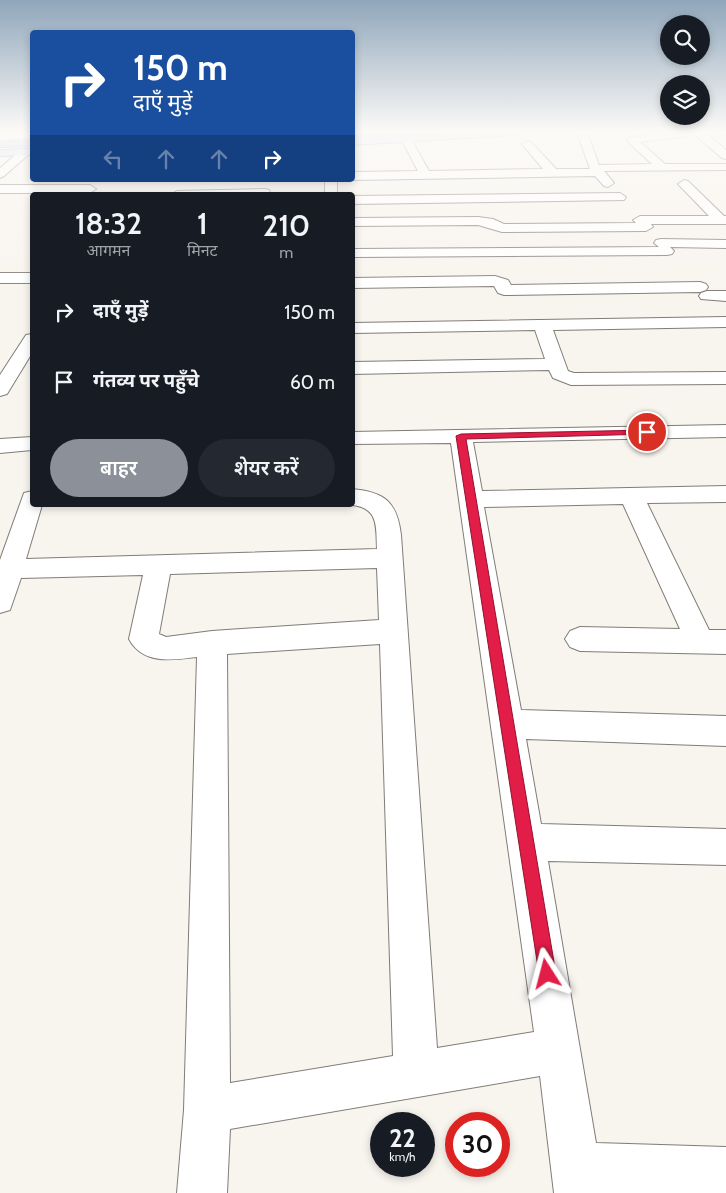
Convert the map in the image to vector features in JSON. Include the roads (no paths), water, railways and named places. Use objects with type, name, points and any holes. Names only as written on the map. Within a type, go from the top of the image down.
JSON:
[{"type":"street","points":[[0,189],[91,188]]},
{"type":"street","points":[[487,188],[488,222]]},
{"type":"street","points":[[684,188],[723,220]]},
{"type":"street","points":[[355,200],[488,198],[616,189],[667,251]]},
{"type":"street","points":[[700,200],[717,200]]},
{"type":"street","points":[[355,222],[472,221],[488,222],[502,228],[723,220]]},
{"type":"street","points":[[472,221],[485,252]]},
{"type":"street","points":[[355,253],[667,251],[726,244]]},
{"type":"street","points":[[687,273],[726,318]]},
{"type":"street","points":[[0,278],[30,278]]},
{"type":"street","points":[[355,283],[495,281],[502,283],[514,325]]},
{"type":"street","points":[[504,290],[704,292],[726,296]]},
{"type":"street","points":[[355,328],[726,322]]},
{"type":"street","points":[[542,325],[560,374],[571,379],[726,378]]},
{"type":"street","points":[[0,390],[30,342]]},
{"type":"street","points":[[355,368],[556,364]]},
{"type":"street","points":[[355,438],[724,433]]},
{"type":"street","points":[[461,436],[559,1050],[577,1180],[726,1172]]},
{"type":"street","points":[[0,446],[30,444]]},
{"type":"street","points":[[471,499],[726,494]]},
{"type":"street","points":[[631,496],[713,642]]},
{"type":"street","points":[[355,497],[364,497],[376,501],[385,511],[390,558],[416,1075]]},
{"type":"street","points":[[0,602],[30,507]]},
{"type":"street","points":[[12,569],[390,558]]},
{"type":"street","points":[[158,565],[144,639],[156,648],[166,649],[212,643],[394,631]]},
{"type":"street","points":[[580,639],[713,642]]},
{"type":"street","points":[[202,1193],[206,1110],[212,643]]},
{"type":"street","points":[[507,724],[726,731]]},
{"type":"street","points":[[526,842],[726,847]]},
{"type":"street","points":[[206,1110],[559,1050]]}]
